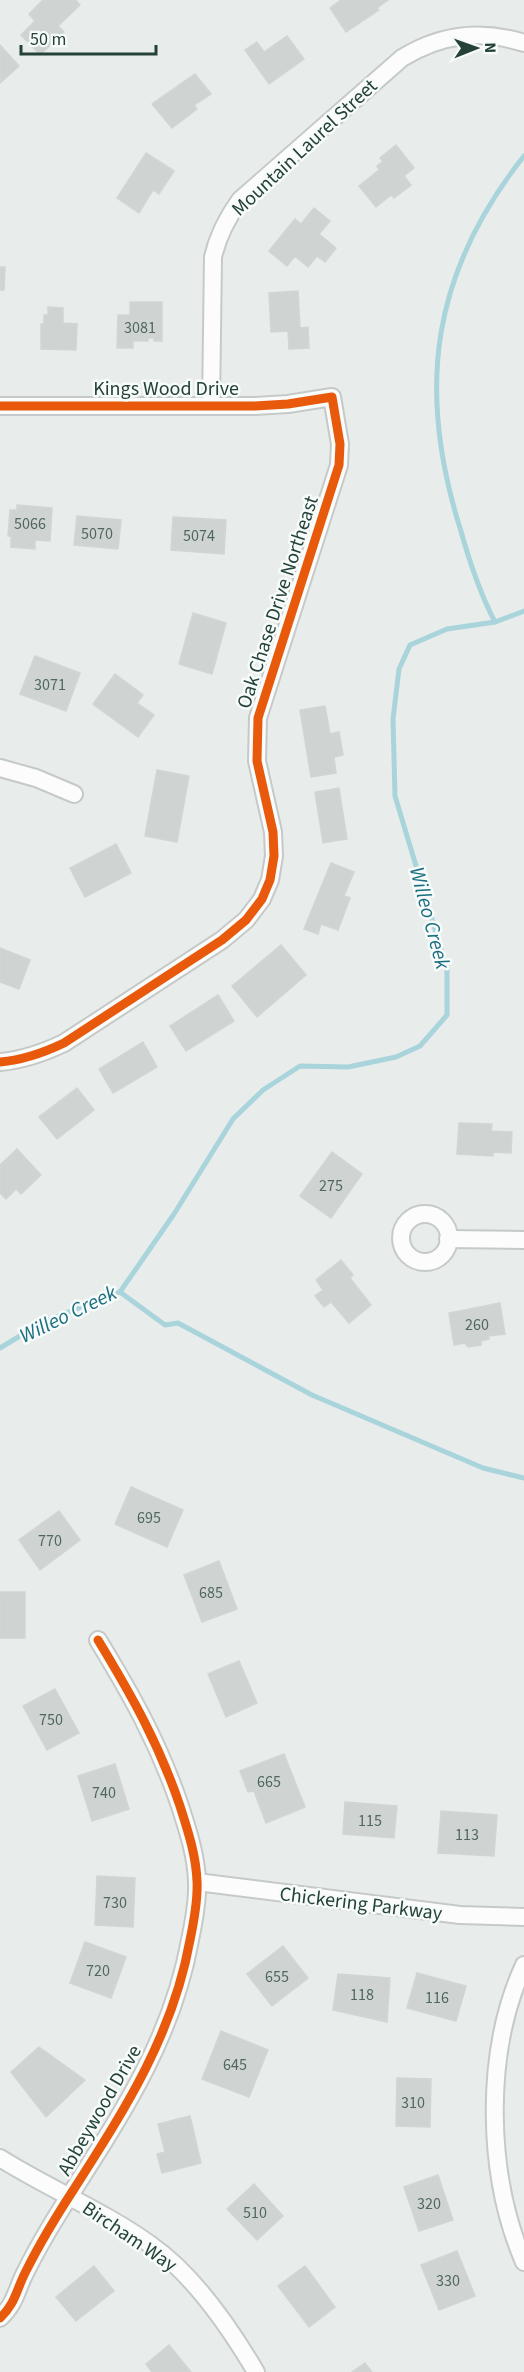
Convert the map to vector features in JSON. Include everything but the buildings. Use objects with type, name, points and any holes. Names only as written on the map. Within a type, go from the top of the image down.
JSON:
[{"type":"street","name":"Mountain Laurel Street","points":[[211,406],[213,257],[218,236],[228,216],[240,200],[402,58],[419,47],[454,36],[472,34],[524,43]]},
{"type":"street","name":"Kings Wood Drive","points":[[0,406],[288,404],[332,397]]},
{"type":"street","name":"Oak Chase Drive Northeast","points":[[0,1062],[17,1061],[41,1054],[64,1043],[222,940],[246,920],[262,899],[270,880],[274,856],[273,832],[257,761],[258,718],[339,465],[340,444],[332,397]]},
{"type":"street","points":[[0,768],[36,778],[75,794]]},
{"type":"street","points":[[448,1239],[524,1240]]},
{"type":"street","name":"Abbeywood Drive","points":[[0,2318],[12,2307],[25,2272],[69,2196],[132,2098],[162,2038],[187,1958],[195,1917],[197,1882],[192,1842],[166,1765],[136,1703],[98,1640]]},
{"type":"street","name":"Chickering Parkway","points":[[197,1882],[460,1915],[524,1917]]},
{"type":"street","points":[[524,1965],[504,2028],[496,2083],[495,2138],[502,2193],[515,2240],[524,2262]]},
{"type":"street","name":"Bircham Way","points":[[0,2158],[153,2246],[185,2273],[242,2348],[256,2372]]},
{"type":"waterway","points":[[495,622],[471,564],[446,477],[438,427],[437,379],[441,333],[452,288],[469,243],[493,200],[524,156]]},
{"type":"waterway","name":"Willeo Creek","points":[[0,1348],[43,1322],[120,1292],[174,1214],[233,1119],[263,1090],[300,1066],[348,1067],[396,1057],[420,1046],[447,1015],[447,969],[395,796],[393,719],[399,669],[410,645],[447,629],[495,622],[524,611]]},
{"type":"waterway","points":[[120,1292],[165,1325],[178,1323],[312,1395],[483,1468],[524,1478]]},
{"type":"cycle path","points":[[0,406],[255,406],[288,404],[332,397],[340,444],[339,465],[258,718],[257,761],[273,832],[274,856],[270,880],[262,899],[246,920],[222,940],[64,1043],[33,1056],[0,1062]]},
{"type":"cycle path","points":[[0,2318],[13,2302],[26,2271],[43,2240],[145,2070],[172,2008],[182,1975],[195,1910],[197,1888],[195,1862],[189,1834],[172,1783],[144,1721],[98,1640]]}]
